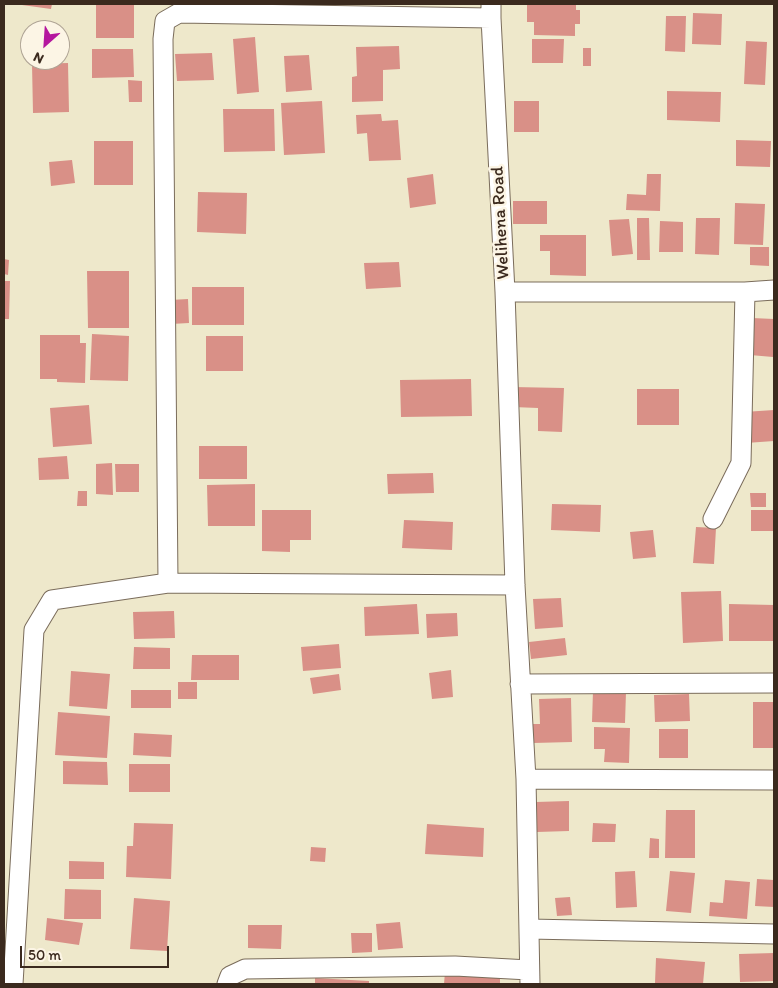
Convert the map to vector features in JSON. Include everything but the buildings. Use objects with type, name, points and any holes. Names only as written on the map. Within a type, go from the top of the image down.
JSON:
[{"type":"street","name":"Welihena Road","points":[[491,11],[505,292],[745,292],[774,290]]},
{"type":"street","points":[[168,583],[163,40],[165,21],[179,13],[491,11]]},
{"type":"street","points":[[227,984],[230,976],[245,969],[455,966],[530,977],[526,779],[515,585],[505,292]]},
{"type":"street","points":[[713,519],[741,463],[745,292]]},
{"type":"street","points":[[13,984],[34,630],[52,600],[168,583],[515,585]]},
{"type":"street","points":[[520,684],[774,683]]},
{"type":"street","points":[[526,779],[774,780]]},
{"type":"street","points":[[530,929],[774,934]]}]
